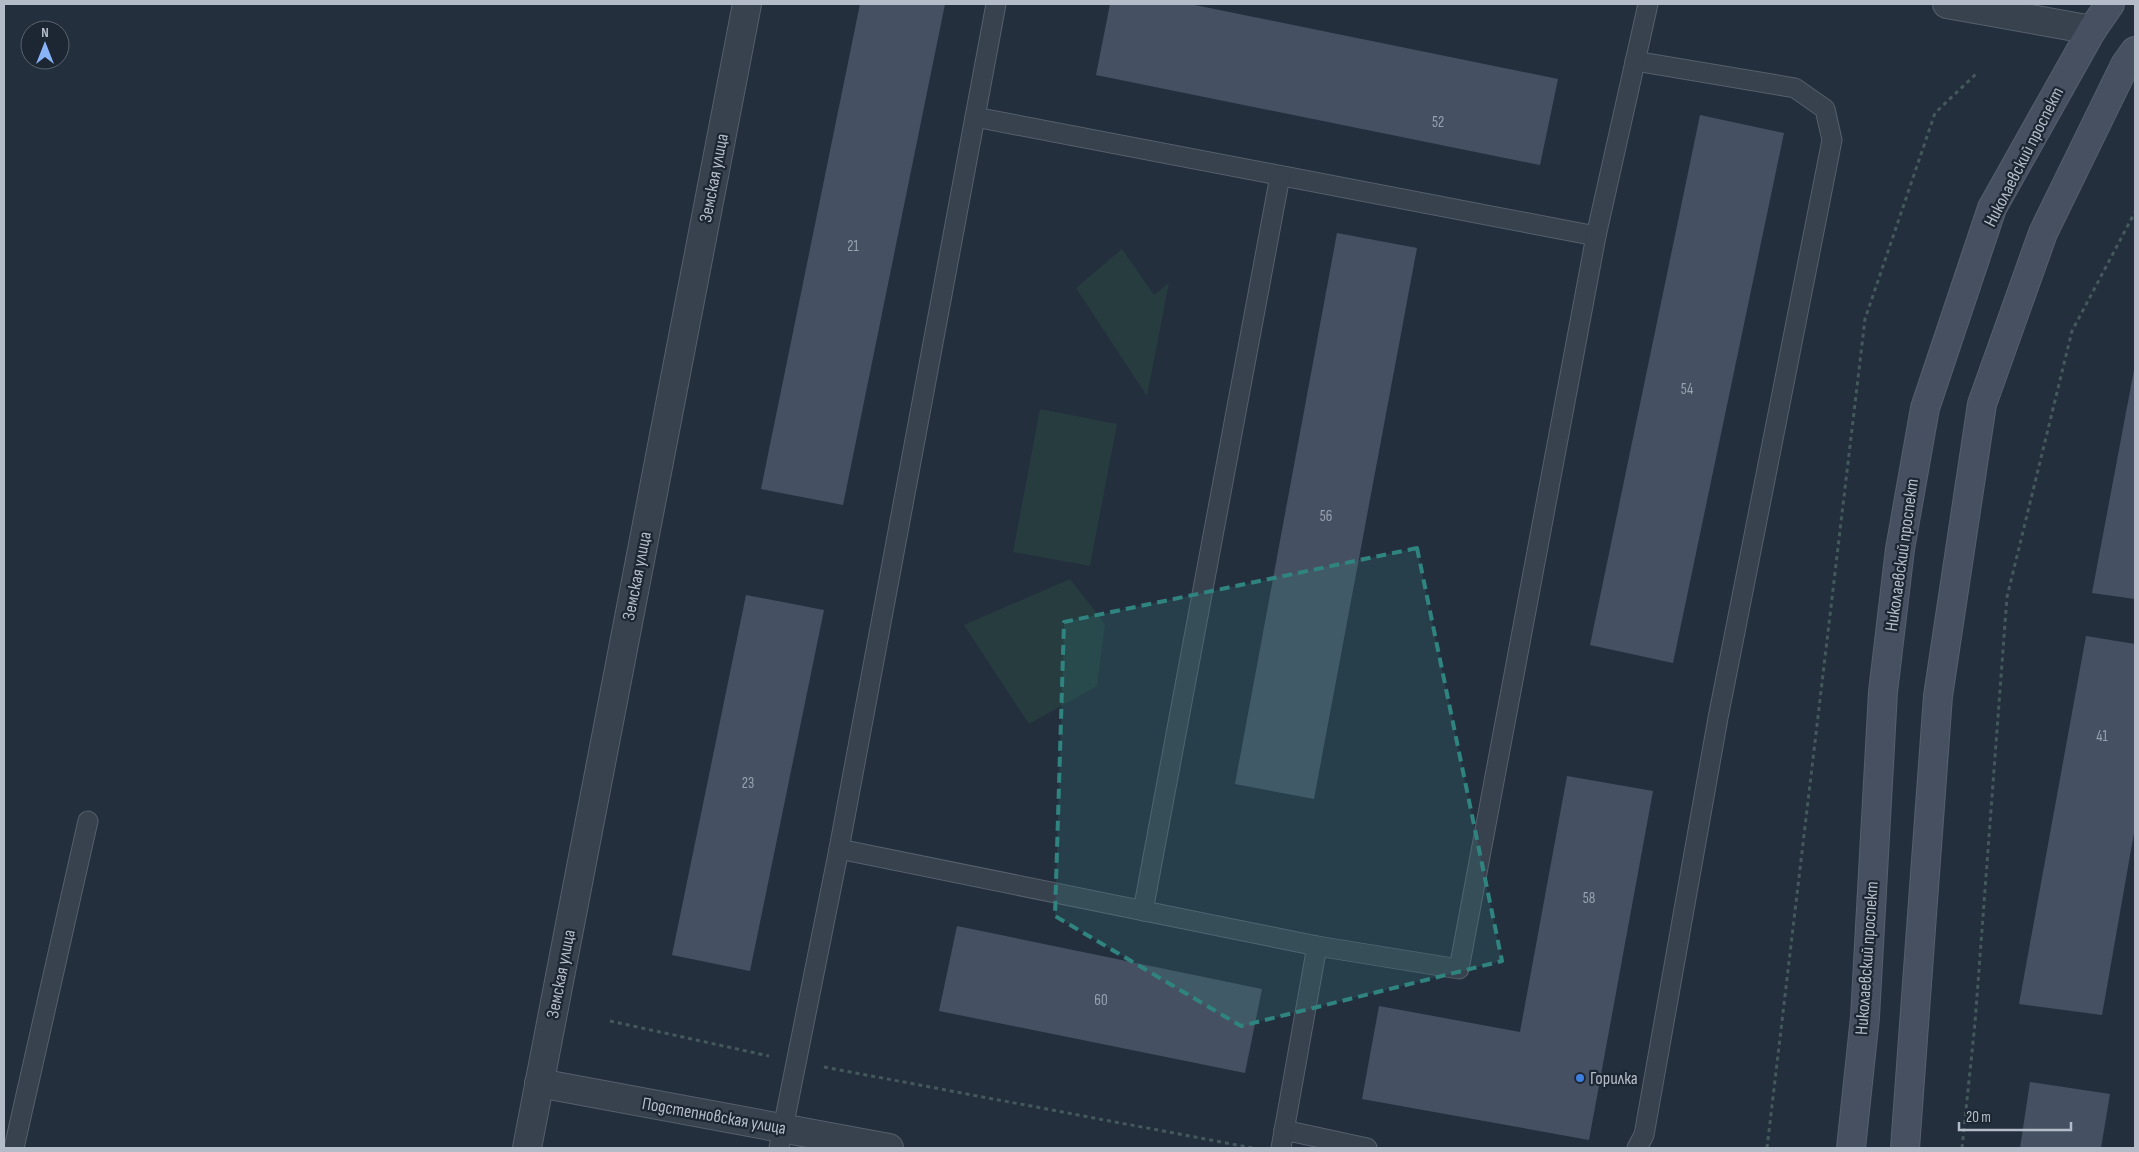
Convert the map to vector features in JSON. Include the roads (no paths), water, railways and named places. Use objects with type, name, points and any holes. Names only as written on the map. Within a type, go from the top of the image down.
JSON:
[{"type":"main road","name":"Николаевский проспект","points":[[1851,1148],[1865,1017],[1883,692],[1900,548],[1925,408],[1992,208],[2092,30],[2110,4]]},
{"type":"main road","points":[[1905,1148],[1938,696],[1982,404],[2044,233],[2132,63]]},
{"type":"street","name":"Земская улица","points":[[527,1148],[747,4]]},
{"type":"street","points":[[1947,4],[2092,30]]},
{"type":"street","name":"Подстепновская улица","points":[[540,1083],[780,1138],[889,1148]]},
{"type":"lane","points":[[780,1138],[839,849],[996,4]]},
{"type":"lane","points":[[839,849],[1317,946],[1459,969],[1596,236],[1648,4]]},
{"type":"lane","points":[[1635,61],[1795,88],[1824,109],[1832,140],[1718,718],[1644,1135],[1637,1148]]},
{"type":"lane","points":[[975,117],[1596,236]]},
{"type":"lane","points":[[1143,911],[1280,176]]},
{"type":"lane","points":[[14,1148],[88,821]]},
{"type":"lane","points":[[1280,1148],[1317,946]]},
{"type":"lane","points":[[1284,1130],[1367,1148]]},
{"type":"place","name":"Горилка","points":[[1580,1078]]}]
